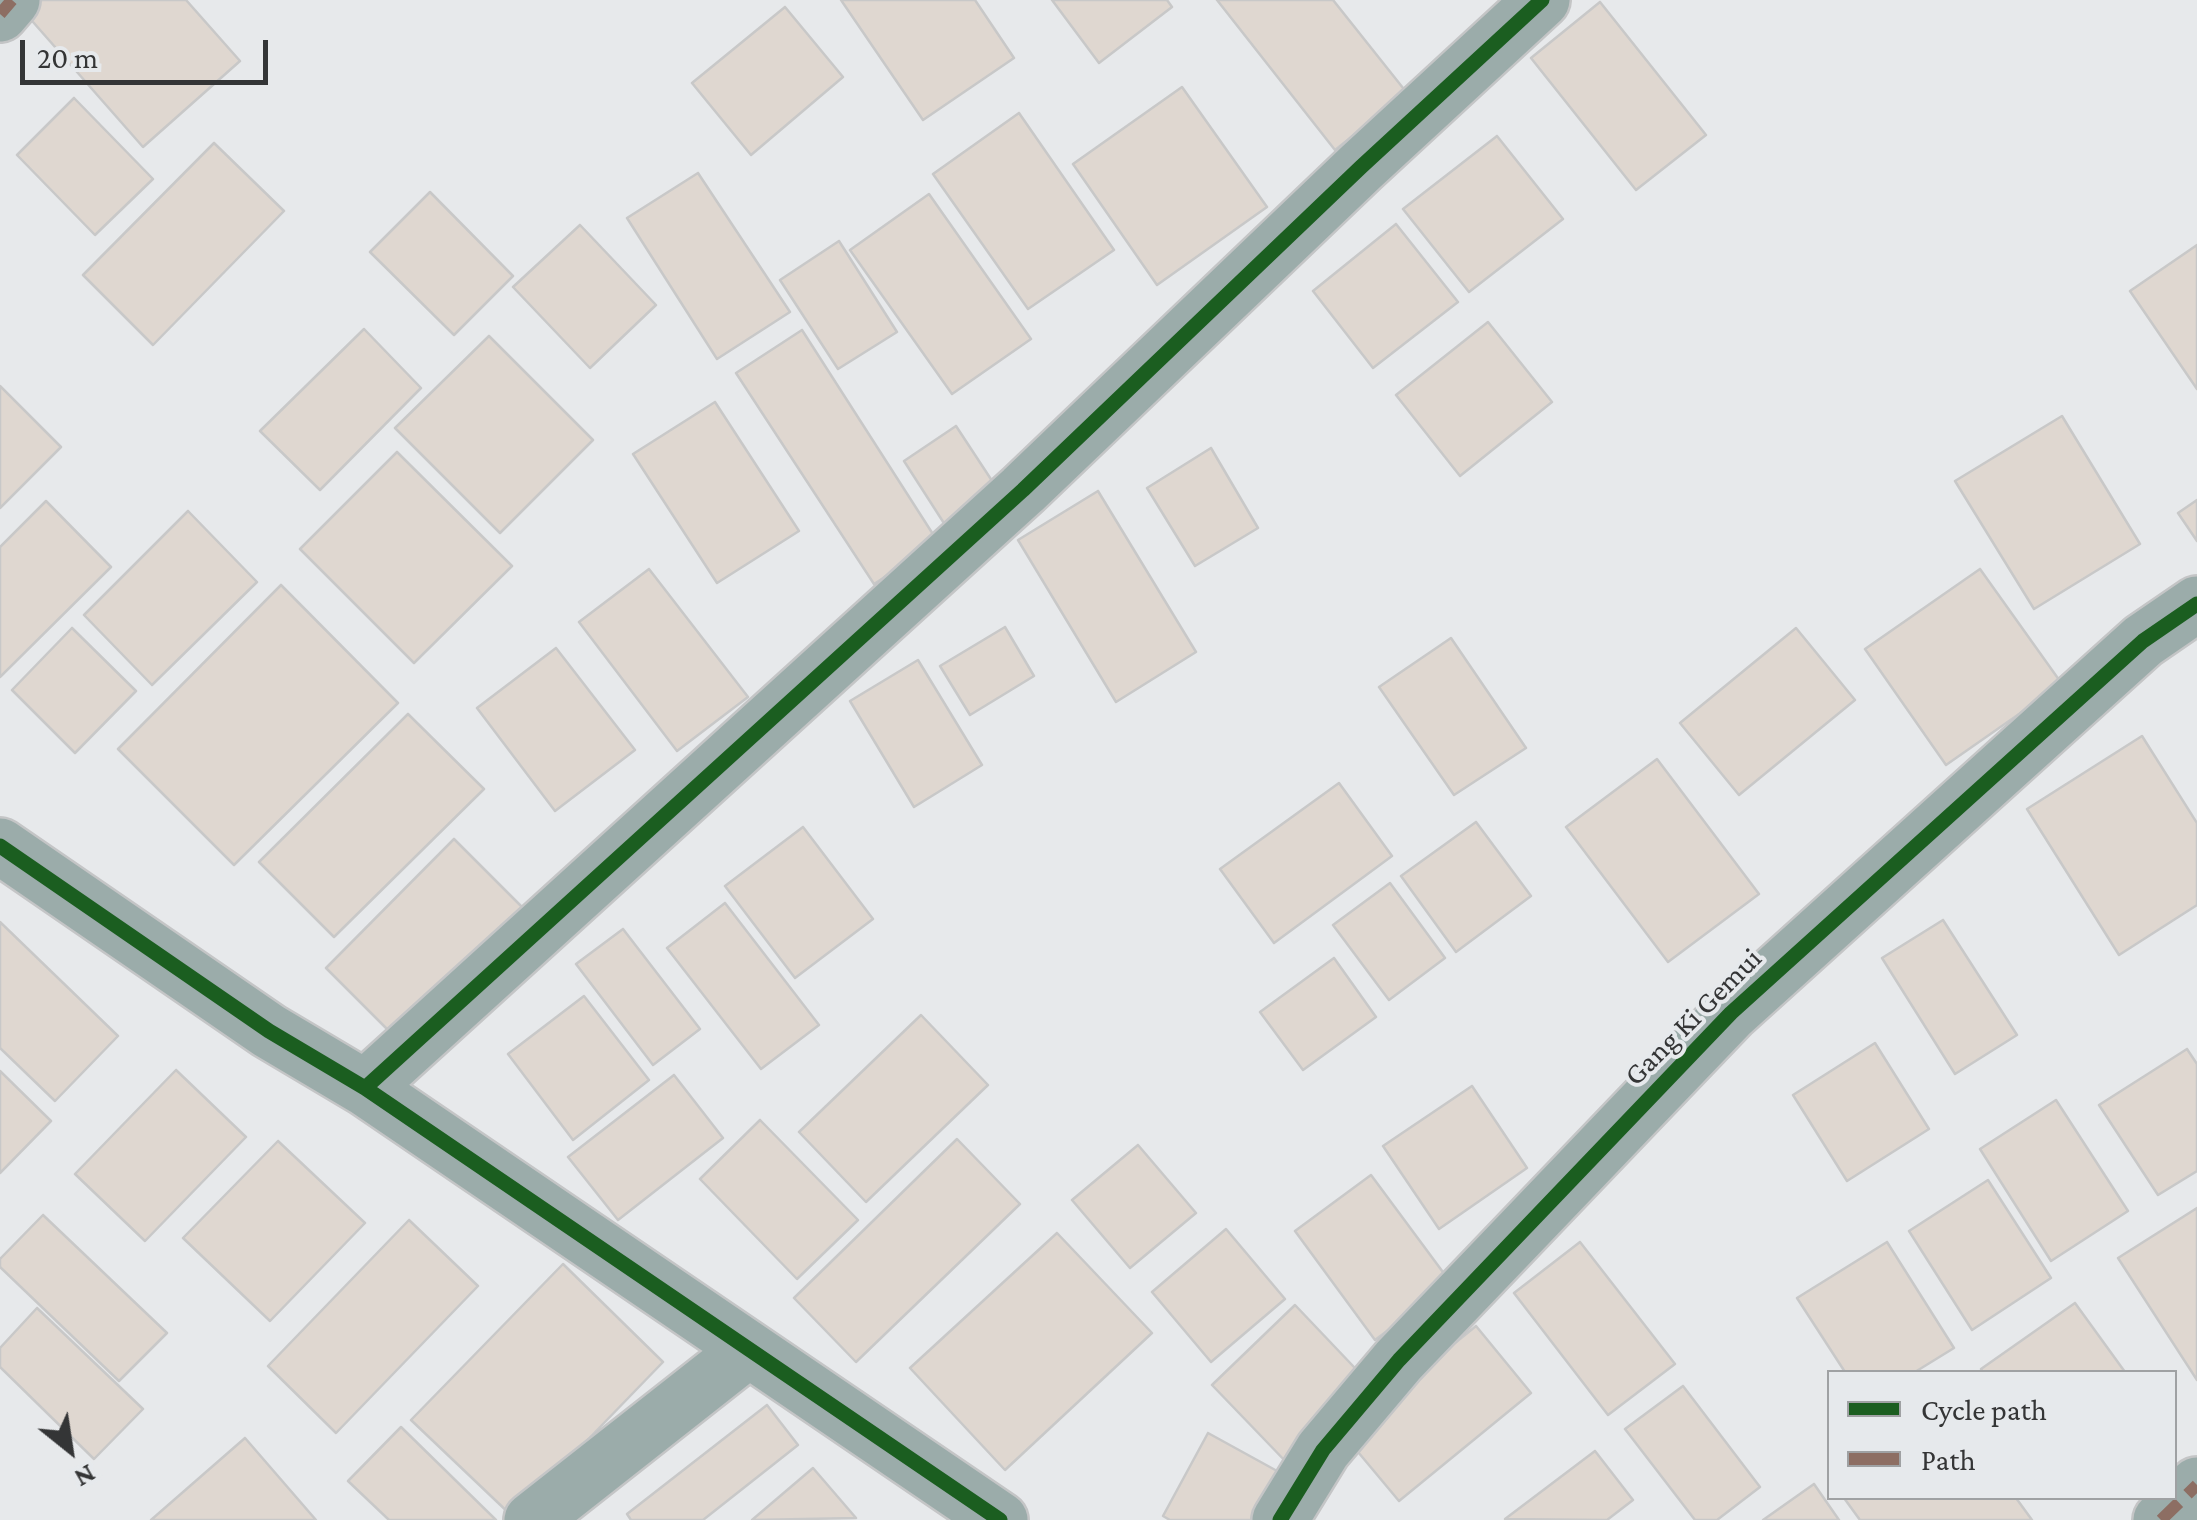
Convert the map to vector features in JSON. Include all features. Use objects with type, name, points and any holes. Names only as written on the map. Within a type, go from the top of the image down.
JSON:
[{"type":"street","points":[[0,14],[12,0]]},
{"type":"street","points":[[365,1088],[1023,490],[1542,0]]},
{"type":"street","name":"Gang Ki Gemui","points":[[1280,1520],[1324,1450],[1400,1360],[1731,1013],[2142,641],[2197,604]]},
{"type":"street","points":[[0,846],[269,1031],[365,1088],[1000,1520]]},
{"type":"street","points":[[532,1520],[748,1350]]},
{"type":"street","points":[[2161,1520],[2197,1485]]},
{"type":"building","points":[[42,0],[186,0],[240,61],[143,147],[26,14]]},
{"type":"building","points":[[841,0],[975,0],[1014,58],[923,120]]},
{"type":"building","points":[[1052,0],[1167,0],[1172,7],[1099,63]]},
{"type":"building","points":[[1217,0],[1333,0],[1407,93],[1335,150]]},
{"type":"building","points":[[1600,2],[1706,135],[1636,190],[1531,58]]},
{"type":"building","points":[[785,7],[843,77],[751,155],[692,83]]},
{"type":"building","points":[[1182,87],[1267,207],[1157,285],[1073,164]]},
{"type":"building","points":[[74,98],[153,179],[95,235],[17,155]]},
{"type":"building","points":[[1019,113],[1114,250],[1028,309],[933,174]]},
{"type":"building","points":[[1497,136],[1563,219],[1469,292],[1403,209]]},
{"type":"building","points":[[214,143],[284,211],[153,345],[83,275]]},
{"type":"building","points":[[698,173],[790,312],[717,359],[627,218]]},
{"type":"building","points":[[430,192],[513,276],[454,335],[370,252]]},
{"type":"building","points":[[929,194],[1031,339],[952,394],[850,250]]},
{"type":"building","points":[[1396,224],[1458,302],[1373,368],[1313,291]]},
{"type":"building","points":[[580,225],[656,305],[590,368],[513,287]]},
{"type":"building","points":[[839,241],[897,332],[838,369],[780,280]]},
{"type":"building","points":[[2197,245],[2197,389],[2130,291]]},
{"type":"building","points":[[1488,322],[1552,402],[1460,476],[1396,395]]},
{"type":"building","points":[[364,329],[421,388],[320,490],[260,431]]},
{"type":"building","points":[[802,330],[938,542],[874,584],[736,373]]},
{"type":"building","points":[[489,336],[593,440],[500,533],[395,428]]},
{"type":"building","points":[[0,386],[61,447],[0,508]]},
{"type":"building","points":[[715,402],[799,531],[717,583],[633,454]]},
{"type":"building","points":[[2062,416],[2140,544],[2034,609],[1955,481]]},
{"type":"building","points":[[956,426],[1002,496],[949,531],[904,461]]},
{"type":"building","points":[[1211,448],[1258,528],[1195,566],[1147,488]]},
{"type":"building","points":[[397,452],[512,566],[414,663],[300,549]]},
{"type":"building","points":[[1098,491],[1196,652],[1116,702],[1018,540]]},
{"type":"building","points":[[2197,500],[2197,541],[2178,513]]},
{"type":"building","points":[[46,501],[111,567],[0,677],[0,547]]},
{"type":"building","points":[[188,511],[257,582],[152,685],[84,615]]},
{"type":"building","points":[[649,569],[748,697],[677,751],[579,622]]},
{"type":"building","points":[[1980,569],[2062,684],[1946,765],[1865,649]]},
{"type":"building","points":[[281,585],[398,703],[234,865],[118,749]]},
{"type":"building","points":[[1005,627],[1034,676],[970,715],[940,666]]},
{"type":"building","points":[[72,628],[136,691],[75,753],[12,690]]},
{"type":"building","points":[[1796,628],[1855,700],[1739,795],[1680,723]]},
{"type":"building","points":[[1451,638],[1526,748],[1454,795],[1379,687]]},
{"type":"building","points":[[556,648],[635,750],[555,811],[477,708]]},
{"type":"building","points":[[918,660],[982,765],[914,807],[850,701]]},
{"type":"building","points":[[408,714],[484,789],[334,937],[259,862]]},
{"type":"building","points":[[2142,736],[2197,823],[2197,905],[2119,955],[2027,809]]},
{"type":"building","points":[[1657,759],[1759,894],[1668,962],[1566,827]]},
{"type":"building","points":[[1339,783],[1392,856],[1274,943],[1220,869]]},
{"type":"building","points":[[1476,822],[1531,896],[1456,952],[1401,876]]},
{"type":"building","points":[[803,827],[873,919],[795,978],[725,886]]},
{"type":"building","points":[[454,839],[529,914],[400,1042],[326,968]]},
{"type":"building","points":[[1390,883],[1445,958],[1389,1000],[1333,925]]},
{"type":"building","points":[[725,903],[819,1025],[761,1069],[667,948]]},
{"type":"building","points":[[1943,920],[2017,1035],[1955,1074],[1882,958]]},
{"type":"building","points":[[0,922],[118,1036],[55,1101],[0,1048]]},
{"type":"building","points":[[623,929],[700,1029],[653,1065],[576,964]]},
{"type":"building","points":[[1334,958],[1376,1017],[1303,1070],[1260,1012]]},
{"type":"building","points":[[584,996],[649,1080],[573,1140],[508,1054]]},
{"type":"building","points":[[921,1015],[988,1085],[866,1202],[799,1132]]},
{"type":"building","points":[[1875,1043],[1929,1129],[1847,1181],[1793,1095]]},
{"type":"building","points":[[2187,1049],[2197,1064],[2197,1171],[2158,1195],[2099,1105]]},
{"type":"building","points":[[176,1070],[246,1137],[145,1241],[75,1174]]},
{"type":"building","points":[[0,1071],[51,1121],[0,1173]]},
{"type":"building","points":[[674,1075],[723,1138],[618,1220],[568,1157]]},
{"type":"building","points":[[1472,1086],[1527,1168],[1439,1229],[1383,1146]]},
{"type":"building","points":[[2056,1100],[2128,1211],[2051,1261],[1980,1149]]},
{"type":"building","points":[[760,1120],[858,1220],[797,1279],[700,1179]]},
{"type":"building","points":[[957,1139],[1020,1204],[856,1362],[794,1298]]},
{"type":"building","points":[[278,1141],[365,1223],[270,1321],[183,1238]]},
{"type":"building","points":[[1138,1145],[1196,1213],[1130,1268],[1072,1200]]},
{"type":"building","points":[[1371,1175],[1451,1283],[1375,1340],[1295,1231]]},
{"type":"building","points":[[1988,1180],[2051,1278],[1972,1330],[1909,1231]]},
{"type":"building","points":[[2197,1208],[2197,1380],[2118,1258]]},
{"type":"building","points":[[43,1215],[167,1333],[119,1381],[0,1267],[0,1259]]},
{"type":"building","points":[[409,1220],[478,1286],[336,1433],[268,1366]]},
{"type":"building","points":[[1226,1229],[1285,1299],[1211,1362],[1152,1292]]},
{"type":"building","points":[[1057,1233],[1152,1333],[1005,1470],[910,1368]]},
{"type":"building","points":[[1580,1242],[1675,1364],[1608,1415],[1514,1293]]},
{"type":"building","points":[[1887,1242],[1954,1348],[1918,1370],[1844,1370],[1797,1298]]},
{"type":"building","points":[[563,1264],[663,1362],[513,1517],[411,1420]]},
{"type":"building","points":[[2075,1303],[2124,1370],[1982,1370]]},
{"type":"building","points":[[1295,1305],[1372,1386],[1289,1465],[1212,1385]]},
{"type":"building","points":[[37,1308],[143,1409],[94,1459],[0,1367],[0,1348]]},
{"type":"building","points":[[1476,1326],[1531,1393],[1399,1501],[1343,1434]]},
{"type":"building","points":[[1683,1386],[1760,1487],[1717,1520],[1695,1520],[1625,1429]]},
{"type":"building","points":[[767,1405],[798,1445],[703,1520],[631,1520],[627,1514]]},
{"type":"building","points":[[401,1427],[496,1520],[389,1520],[348,1481]]},
{"type":"building","points":[[1208,1433],[1288,1477],[1265,1520],[1170,1520],[1163,1516]]},
{"type":"building","points":[[245,1438],[316,1520],[151,1520]]},
{"type":"building","points":[[1595,1451],[1633,1500],[1607,1520],[1505,1519]]},
{"type":"building","points":[[813,1468],[856,1518],[752,1520]]},
{"type":"building","points":[[1814,1484],[1839,1520],[1763,1520]]},
{"type":"building","points":[[1845,1500],[2017,1500],[2032,1520],[1860,1520]]},
{"type":"marked path","points":[[0,14],[12,0]]},
{"type":"marked path","points":[[2161,1520],[2197,1485]]},
{"type":"cycle path","points":[[365,1088],[1023,490],[1542,0]]},
{"type":"cycle path","points":[[1280,1520],[1323,1450],[1399,1360],[1731,1013],[2143,641],[2197,604]]},
{"type":"cycle path","points":[[0,846],[269,1031],[365,1088],[1000,1520]]}]
